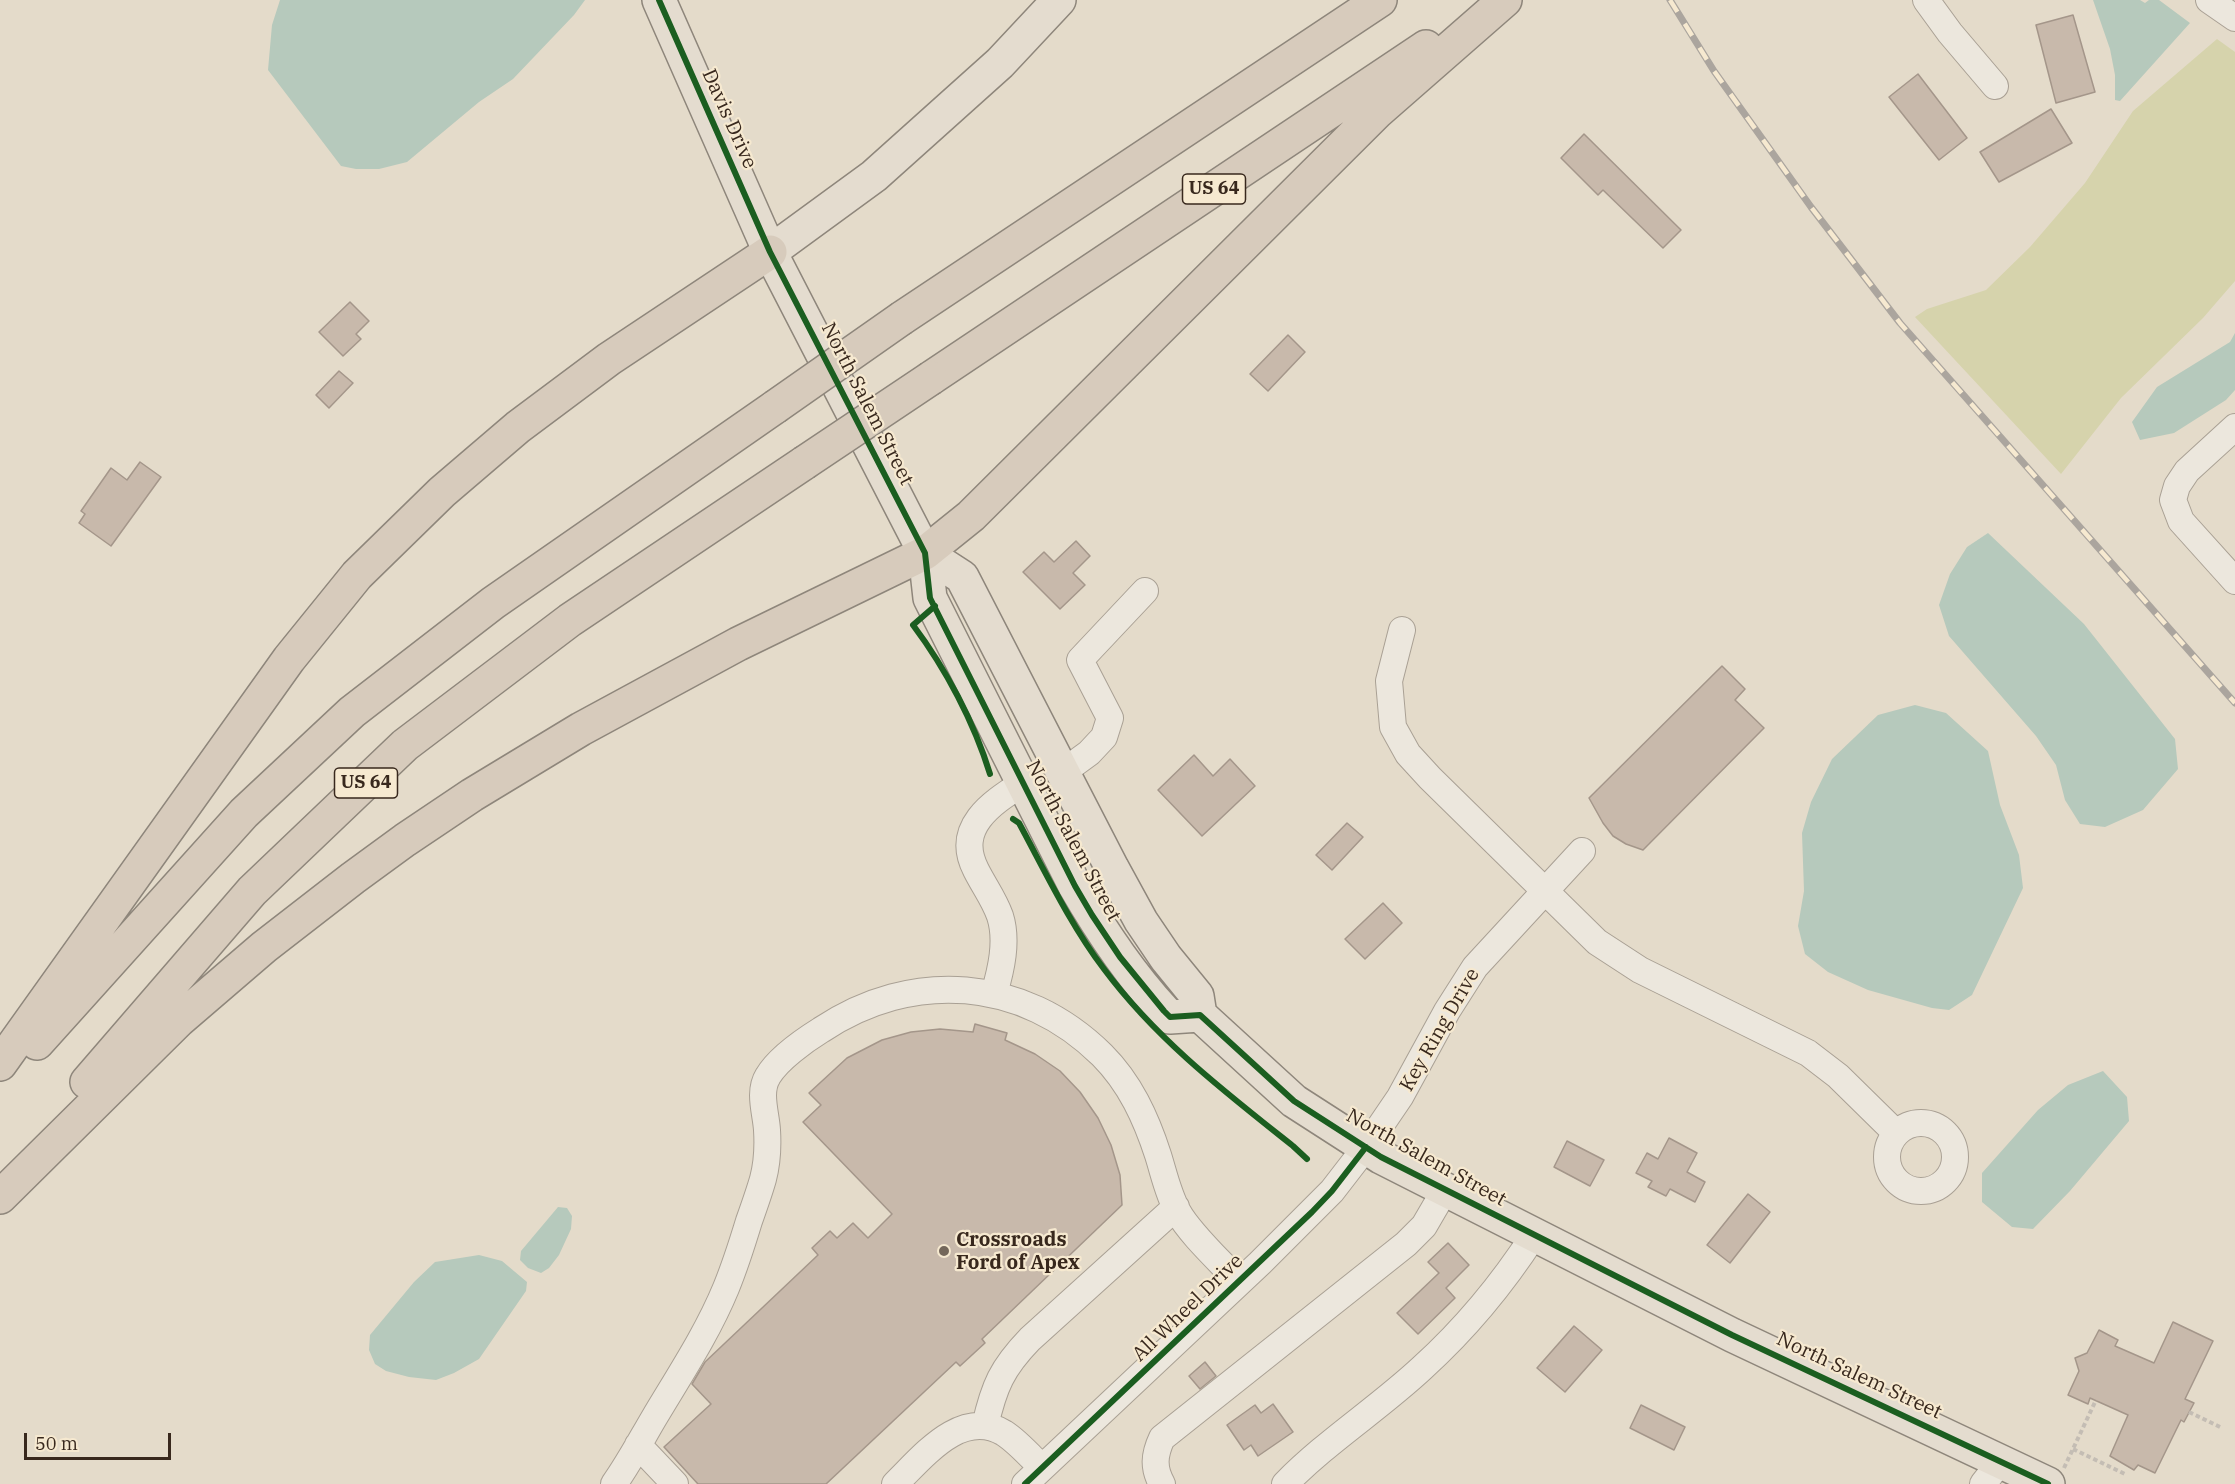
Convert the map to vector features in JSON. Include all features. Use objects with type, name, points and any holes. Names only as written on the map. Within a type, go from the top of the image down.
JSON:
[{"type":"highway","name":"US 64","points":[[0,1084],[244,813],[352,712],[493,603],[902,318],[1380,0]]},
{"type":"highway","name":"US 64","points":[[0,1184],[252,891],[405,745],[570,620],[1497,0]]},
{"type":"highway","points":[[0,1197],[179,1020],[264,947],[405,840],[472,795],[581,729],[738,644],[925,553],[979,508],[1377,112],[1505,0]]},
{"type":"highway","points":[[0,1064],[289,659],[357,574],[442,492],[518,427],[609,359],[770,252]]},
{"type":"main road","name":"Davis Drive","points":[[659,0],[770,252]]},
{"type":"main road","points":[[770,252],[874,176],[1000,63],[1059,0]]},
{"type":"main road","name":"North Salem Street","points":[[770,252],[925,553],[930,598],[1075,886],[1120,957],[1170,1017],[1200,1015]]},
{"type":"main road","name":"North Salem Street","points":[[925,553],[962,577],[1141,921],[1166,958],[1197,996],[1200,1015],[1294,1101],[1366,1147],[1445,1190],[1732,1335],[1992,1472],[2055,1478]]},
{"type":"main road","points":[[1023,783],[1041,783],[1048,789],[1092,873],[1141,921]]},
{"type":"street","points":[[1926,0],[1950,33],[1995,86]]},
{"type":"street","points":[[2209,0],[2235,18]]},
{"type":"street","points":[[2235,427],[2187,471],[2177,486],[2173,500],[2181,520],[2235,581]]},
{"type":"street","points":[[1063,772],[1089,753],[1104,737],[1110,718],[1080,660],[1145,591]]},
{"type":"street","points":[[1402,630],[1389,681],[1393,727],[1408,754],[1545,892],[1611,953],[1820,1061],[1896,1133]]},
{"type":"street","points":[[994,994],[1000,975],[1003,936],[1001,918],[972,860],[971,836],[982,814],[994,802],[1023,783]]},
{"type":"street","name":"Key Ring Drive","points":[[1366,1147],[1401,1097],[1441,1020],[1475,967],[1582,851]]},
{"type":"street","points":[[615,1484],[707,1326],[725,1290],[741,1248],[763,1179],[767,1131],[763,1091],[765,1080],[771,1071],[812,1035],[869,1004],[896,995],[942,988],[994,994],[1029,1005],[1076,1032],[1119,1074],[1135,1098],[1148,1127],[1176,1207],[1192,1230],[1239,1282]]},
{"type":"street","name":"All Wheel Drive","points":[[1033,1476],[1332,1191],[1366,1147]]},
{"type":"street","points":[[1162,1484],[1154,1465],[1156,1450],[1162,1438],[1406,1244],[1424,1226],[1445,1190]]},
{"type":"street","points":[[985,1426],[997,1384],[1013,1357],[1176,1207]]},
{"type":"street","points":[[1285,1484],[1307,1461],[1422,1368],[1510,1272],[1534,1234]]},
{"type":"street","points":[[895,1484],[942,1439],[961,1429],[980,1425],[1005,1434],[1033,1476]]},
{"type":"street","points":[[638,1445],[675,1484]]},
{"type":"path","points":[[2055,1478],[2073,1449],[2096,1400]]},
{"type":"path","points":[[2189,1412],[2220,1427]]},
{"type":"path","points":[[2073,1449],[2127,1475]]},
{"type":"shaded area","points":[[280,0],[585,0],[574,15],[513,79],[479,102],[407,162],[379,169],[356,169],[341,166],[268,70],[272,25]]},
{"type":"shaded area","points":[[2093,0],[2140,0],[2145,3],[2149,0],[2159,0],[2190,23],[2120,101],[2115,100],[2115,75],[2110,49]]},
{"type":"shaded area","points":[[2217,39],[2235,52],[2235,281],[2203,318],[2121,398],[2061,474],[1915,317],[1927,309],[1986,290],[2030,247],[2085,183],[2133,111]]},
{"type":"shaded area","points":[[2235,333],[2235,390],[2226,400],[2174,433],[2140,440],[2132,422],[2157,387],[2230,342]]},
{"type":"shaded area","points":[[1988,533],[2084,624],[2175,739],[2178,769],[2143,810],[2105,827],[2080,824],[2065,800],[2056,765],[2036,736],[1949,636],[1939,605],[1950,574],[1967,547]]},
{"type":"shaded area","points":[[1915,705],[1946,713],[1988,751],[2000,805],[2019,855],[2023,888],[1972,995],[1949,1010],[1932,1008],[1868,990],[1828,972],[1805,954],[1798,926],[1804,891],[1802,833],[1811,802],[1832,759],[1878,715]]},
{"type":"shaded area","points":[[2103,1071],[2127,1097],[2129,1121],[2070,1191],[2033,1229],[2012,1227],[1982,1202],[1982,1173],[2038,1110],[2068,1085]]},
{"type":"shaded area","points":[[558,1207],[567,1208],[572,1216],[571,1229],[559,1255],[549,1268],[541,1273],[528,1268],[520,1260],[521,1251]]},
{"type":"shaded area","points":[[479,1255],[502,1261],[527,1282],[526,1291],[479,1359],[436,1380],[409,1377],[386,1371],[375,1364],[369,1350],[370,1335],[414,1282],[435,1262]]},
{"type":"building","points":[[2073,15],[2095,92],[2056,103],[2036,25]]},
{"type":"building","points":[[1918,74],[1967,138],[1939,160],[1889,97]]},
{"type":"building","points":[[2051,109],[2072,143],[1999,182],[1980,152]]},
{"type":"building","points":[[1584,134],[1681,230],[1663,248],[1603,190],[1598,195],[1561,158]]},
{"type":"building","points":[[350,302],[369,321],[356,334],[361,339],[343,356],[319,332]]},
{"type":"building","points":[[1288,335],[1305,352],[1268,391],[1250,374]]},
{"type":"building","points":[[339,371],[353,383],[329,408],[316,395]]},
{"type":"building","points":[[140,462],[161,477],[111,546],[79,523],[85,514],[81,511],[111,468],[127,480]]},
{"type":"building","points":[[1076,541],[1090,556],[1073,573],[1085,585],[1060,609],[1023,572],[1044,552],[1054,562]]},
{"type":"building","points":[[1722,666],[1745,689],[1735,700],[1764,728],[1643,850],[1626,844],[1613,836],[1589,798]]},
{"type":"building","points":[[1194,755],[1213,776],[1230,759],[1255,786],[1202,836],[1158,790]]},
{"type":"building","points":[[1347,823],[1363,837],[1332,870],[1316,855]]},
{"type":"building","points":[[1383,903],[1402,923],[1365,959],[1345,939]]},
{"type":"building","name":"Crossroads Ford of Apex","points":[[975,1024],[1007,1033],[1005,1040],[1035,1054],[1060,1071],[1080,1092],[1098,1118],[1111,1145],[1120,1175],[1122,1205],[982,1339],[985,1343],[960,1366],[956,1362],[826,1484],[698,1484],[664,1447],[711,1404],[692,1384],[705,1362],[818,1255],[812,1248],[830,1231],[837,1238],[853,1223],[868,1238],[892,1214],[803,1122],[821,1105],[809,1093],[847,1058],[882,1040],[911,1032],[940,1029],[973,1032]]},
{"type":"building","points":[[1669,1138],[1697,1153],[1687,1172],[1705,1182],[1695,1202],[1670,1189],[1666,1196],[1648,1187],[1652,1181],[1636,1173],[1647,1153],[1658,1159]]},
{"type":"building","points":[[1567,1141],[1604,1160],[1590,1186],[1554,1167]]},
{"type":"building","points":[[1748,1194],[1770,1212],[1730,1263],[1707,1245]]},
{"type":"building","points":[[1448,1243],[1469,1265],[1446,1288],[1455,1298],[1418,1334],[1397,1313],[1439,1273],[1428,1262]]},
{"type":"building","points":[[2173,1322],[2213,1341],[2185,1399],[2194,1403],[2184,1422],[2181,1420],[2155,1473],[2138,1465],[2134,1470],[2110,1456],[2128,1415],[2090,1398],[2088,1404],[2068,1395],[2079,1371],[2075,1358],[2087,1353],[2099,1330],[2118,1340],[2115,1346],[2154,1363]]},
{"type":"building","points":[[1574,1326],[1602,1350],[1565,1392],[1537,1368]]},
{"type":"building","points":[[1205,1362],[1216,1376],[1200,1389],[1189,1376]]},
{"type":"building","points":[[1273,1404],[1293,1432],[1258,1456],[1251,1445],[1244,1450],[1227,1425],[1255,1405],[1261,1413]]},
{"type":"building","points":[[1641,1405],[1685,1427],[1674,1450],[1630,1428]]},
{"type":"railway","points":[[1670,0],[1714,71],[1811,207],[1900,323],[2235,703]]},
{"type":"cycle path","points":[[659,0],[770,252],[925,553],[930,598],[1075,886],[1120,957],[1164,1011],[1170,1017],[1200,1015],[1294,1101],[1381,1157],[1732,1335],[2048,1484]]},
{"type":"cycle path","points":[[935,606],[913,625],[958,696],[976,735],[990,774]]},
{"type":"cycle path","points":[[1013,819],[1019,823],[1080,934],[1125,995],[1146,1019],[1193,1064],[1307,1159]]},
{"type":"cycle path","points":[[1025,1484],[1312,1212],[1332,1191],[1366,1147]]},
{"type":"place","name":"Crossroads Ford of Apex","points":[[944,1251]]}]
